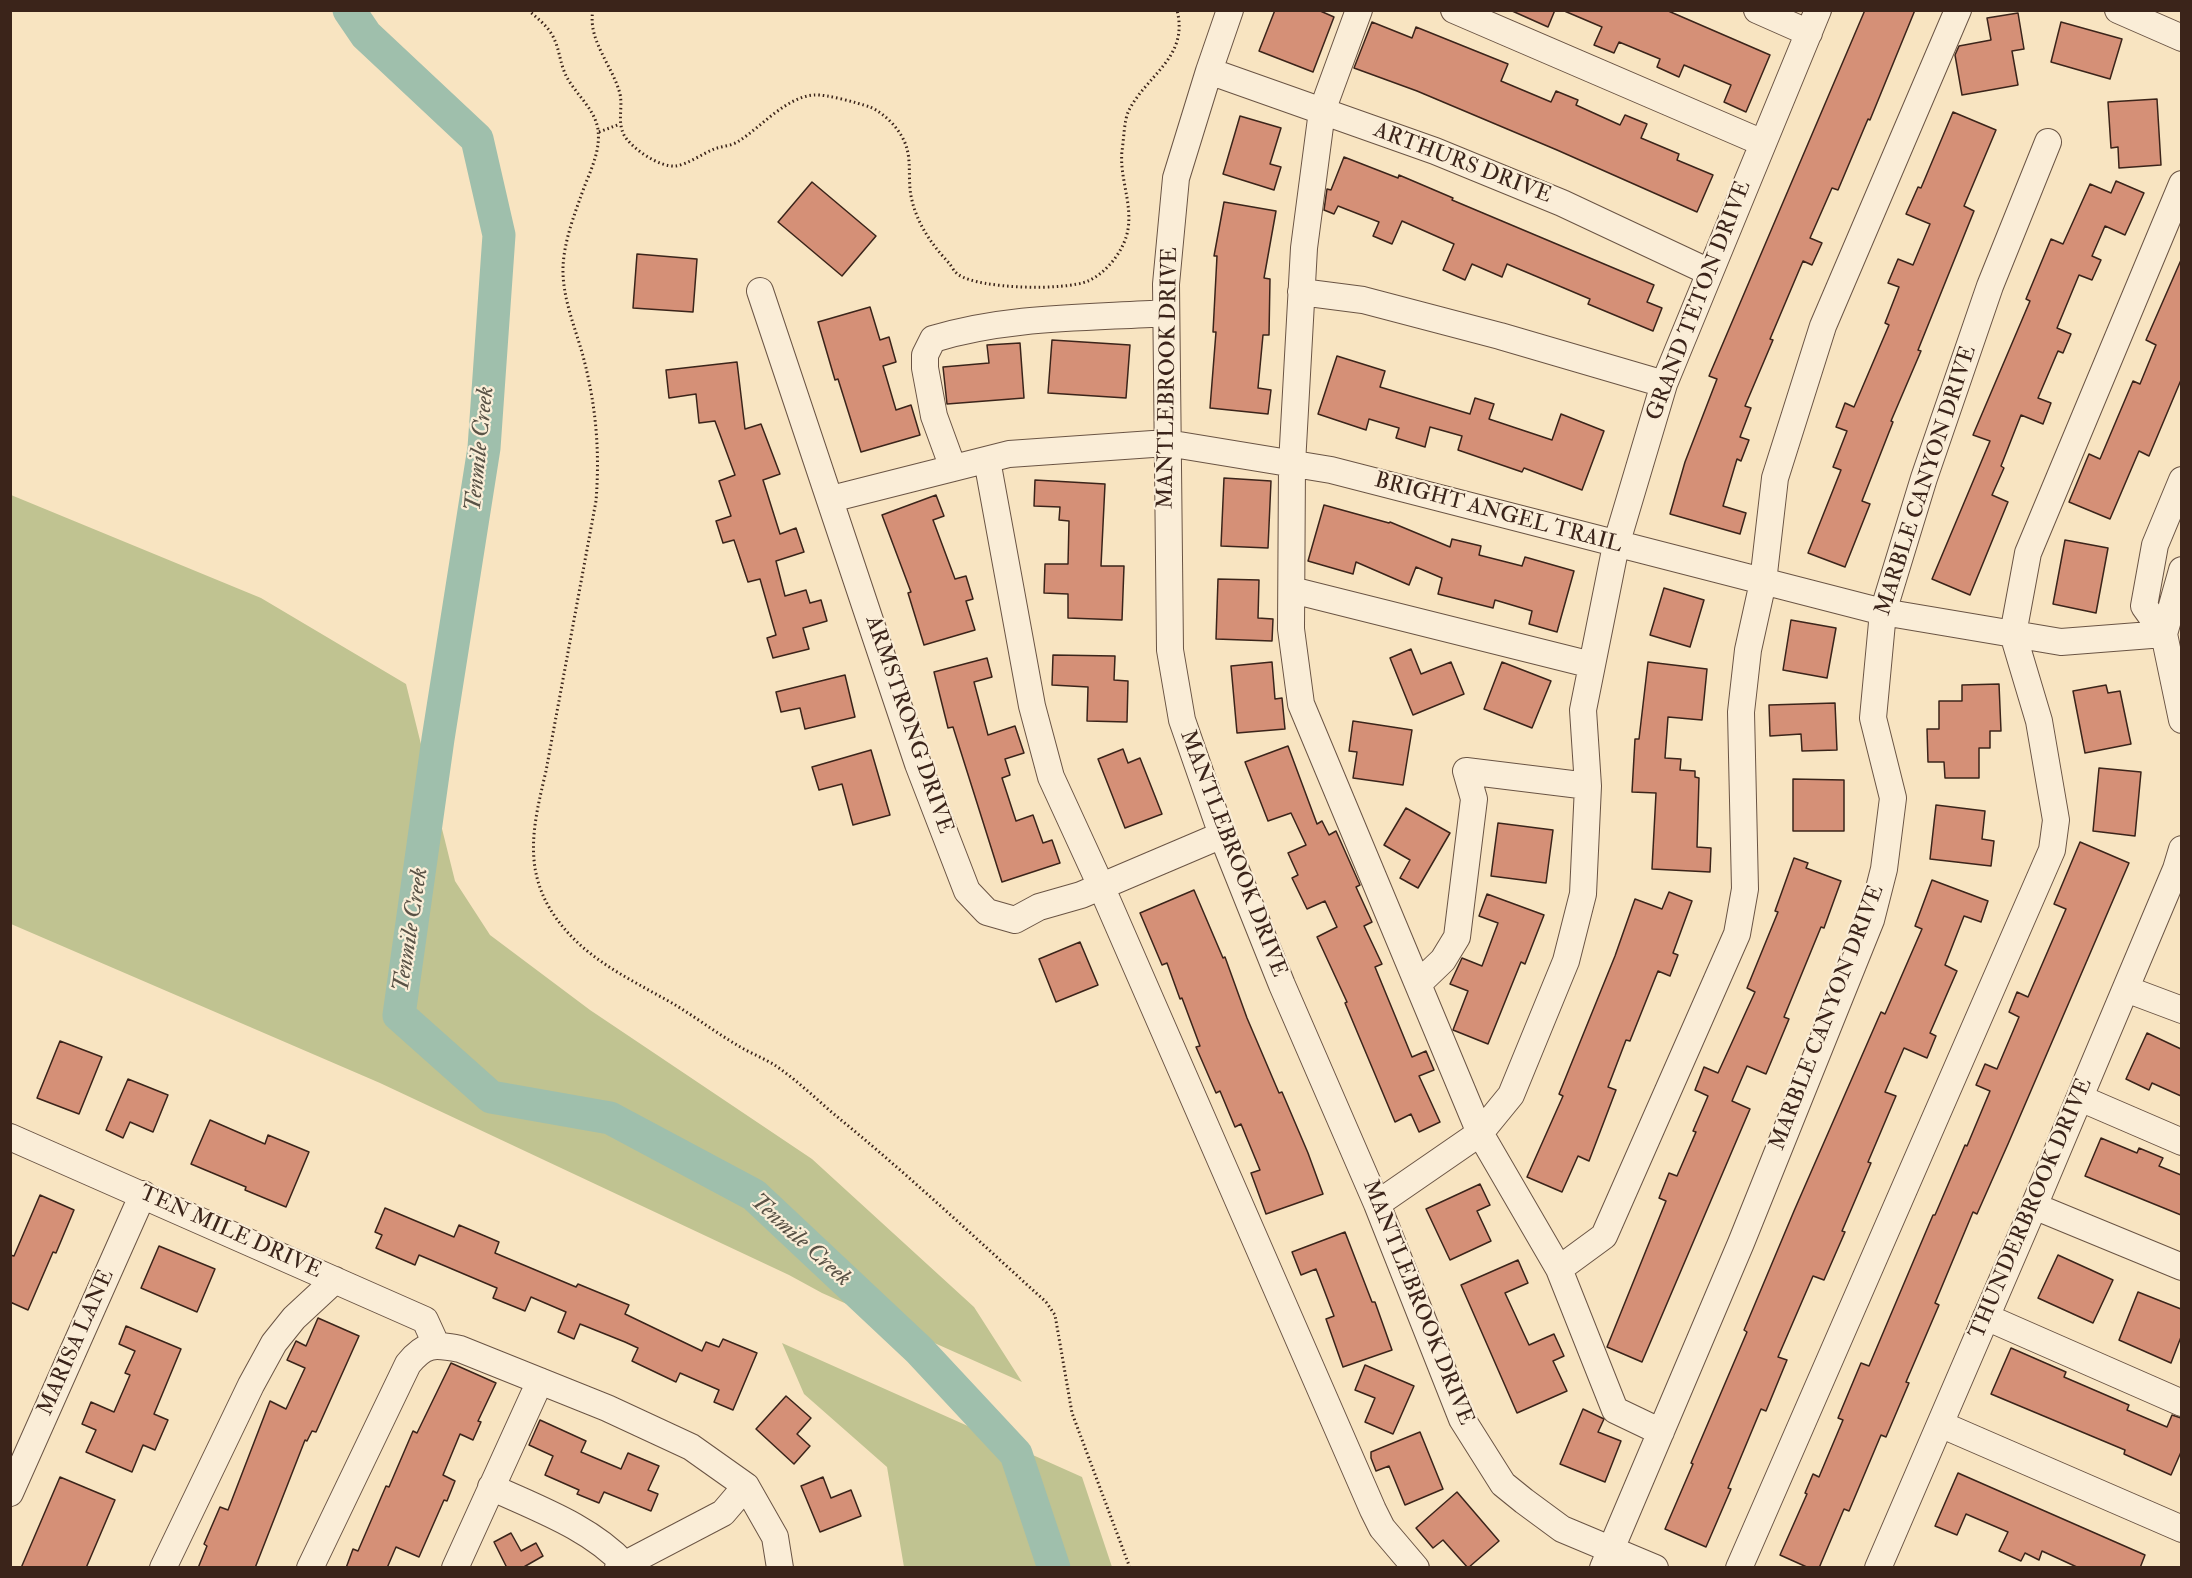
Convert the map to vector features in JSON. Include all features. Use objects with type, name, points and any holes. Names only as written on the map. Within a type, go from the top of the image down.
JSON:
[{"type":"street","name":"MANTLEBROOK DRIVE","points":[[1230,10],[1176,178],[1166,284],[1170,650],[1182,720],[1222,835],[1282,985],[1377,1204],[1462,1419],[1503,1484],[1606,1559],[1655,1568]]},
{"type":"street","points":[[1359,10],[1322,111],[1304,248],[1292,464],[1292,629],[1301,704],[1480,1133],[1559,1269],[1615,1410],[1660,1432]]},
{"type":"street","points":[[1454,10],[1763,143]]},
{"type":"street","points":[[1757,10],[1814,22]]},
{"type":"street","points":[[1559,1269],[1604,1236],[1737,934],[1745,889],[1741,712],[1748,650],[1763,582],[1774,478],[1823,326],[1958,10]]},
{"type":"street","points":[[2118,10],[2181,38]]},
{"type":"street","name":"GRAND TETON DRIVE","points":[[1377,1204],[1480,1133],[1511,1095],[1566,961],[1583,894],[1588,786],[1583,710],[1616,545],[1664,384],[1814,22]]},
{"type":"street","name":"ARTHURS DRIVE","points":[[1209,71],[1435,151],[1562,203],[1709,272]]},
{"type":"street","name":"MARBLE CANYON DRIVE","points":[[1606,1559],[1741,1244],[1871,920],[1884,869],[1893,798],[1872,718],[1883,612],[1924,478],[1990,286],[2048,142]]},
{"type":"street","points":[[1739,1568],[2052,850],[2056,820],[2039,721],[2013,634],[2028,554],[2181,184]]},
{"type":"street","name":"ARMSTRONG DRIVE","points":[[760,291],[918,764],[967,891],[987,912],[1015,920],[1038,908],[1101,886],[1222,835]]},
{"type":"street","points":[[1301,292],[1363,300],[1500,336],[1664,384]]},
{"type":"street","points":[[953,468],[934,416],[925,368],[925,355],[933,339],[965,329],[1033,320],[1166,313]]},
{"type":"street","name":"BRIGHT ANGEL TRAIL","points":[[831,499],[1009,454],[1167,443],[1331,470],[1883,612],[2061,642],[2164,634]]},
{"type":"street","points":[[987,460],[1032,706],[1051,777],[1101,886],[1373,1510],[1382,1527],[1416,1568]]},
{"type":"street","points":[[2181,480],[2155,546],[2144,606],[2164,634],[2181,720]]},
{"type":"street","points":[[2164,634],[2181,570]]},
{"type":"street","points":[[1292,590],[1592,665]]},
{"type":"street","points":[[1418,984],[1443,960],[1457,937],[1474,799],[1466,771],[1588,786]]},
{"type":"street","name":"THUNDERBROOK DRIVE","points":[[1878,1568],[2126,989],[2176,869],[2181,849]]},
{"type":"street","points":[[2126,989],[2181,1010]]},
{"type":"street","points":[[2080,1098],[2181,1142]]},
{"type":"street","name":"TEN MILE DRIVE","points":[[10,1137],[424,1320],[427,1348]]},
{"type":"street","name":"MARISA LANE","points":[[10,1493],[143,1194]]},
{"type":"street","points":[[2034,1206],[2181,1267]]},
{"type":"street","points":[[164,1568],[251,1385],[274,1343],[294,1318],[335,1280]]},
{"type":"street","points":[[1986,1317],[2181,1403]]},
{"type":"street","points":[[310,1568],[408,1364],[427,1348],[460,1349],[607,1408],[691,1447],[746,1486],[775,1537],[780,1568]]},
{"type":"street","points":[[455,1568],[540,1382]]},
{"type":"street","points":[[1940,1424],[2181,1529]]},
{"type":"street","points":[[492,1487],[579,1530],[615,1555],[621,1566],[723,1513],[746,1486]]},
{"type":"path","points":[[528,10],[549,30],[559,46],[564,71],[573,89],[588,107],[598,132],[593,163],[570,233],[563,266],[565,292],[583,356],[594,408],[599,466],[596,501],[536,814],[532,843],[539,887],[553,914],[571,936],[594,958],[692,1015],[737,1046],[773,1065],[913,1181],[1046,1302],[1055,1315],[1072,1413],[1130,1568]]},
{"type":"path","points":[[593,10],[591,19],[598,44],[621,96],[620,124],[625,137],[636,150],[663,165],[675,166],[717,148],[736,143],[786,105],[813,95],[870,107],[883,113],[900,134],[907,148],[911,194],[915,210],[923,230],[940,255],[959,275],[1010,287],[1046,287],[1087,282],[1107,268],[1121,249],[1127,233],[1128,209],[1121,159],[1128,111],[1168,61],[1176,47],[1180,23],[1177,10]]},
{"type":"path","points":[[598,132],[620,124]]},
{"type":"green space","points":[[11,495],[261,598],[406,684],[455,881],[490,935],[590,1010],[812,1159],[974,1307],[1022,1382],[822,1293],[789,1275],[380,1083],[11,924]]},
{"type":"green space","points":[[782,1343],[1082,1477],[1112,1567],[904,1567],[887,1467],[804,1394]]},
{"type":"building","points":[[1275,10],[1318,10],[1334,17],[1313,72],[1259,51]]},
{"type":"building","points":[[1510,10],[1555,10],[1548,27]]},
{"type":"building","points":[[1562,10],[1666,10],[1770,55],[1746,112],[1724,102],[1731,85],[1684,65],[1679,77],[1657,67],[1660,59],[1619,42],[1614,53],[1594,45],[1602,27]]},
{"type":"building","points":[[1865,10],[1915,10],[1870,120],[1868,119],[1838,190],[1832,188],[1810,238],[1822,243],[1812,265],[1803,261],[1745,406],[1751,408],[1740,437],[1749,440],[1741,461],[1737,459],[1723,506],[1746,513],[1740,534],[1670,514],[1685,462],[1717,379],[1709,376]]},
{"type":"building","points":[[2018,13],[2024,49],[2012,51],[2018,85],[1962,95],[1955,55],[1959,46],[1991,40],[1987,18]]},
{"type":"building","points":[[1372,22],[1412,38],[1416,27],[1508,64],[1501,81],[1551,102],[1556,91],[1578,100],[1576,105],[1620,125],[1625,115],[1647,124],[1641,138],[1679,154],[1677,160],[1713,175],[1697,212],[1417,91],[1354,68]]},
{"type":"building","points":[[2061,22],[2122,39],[2110,79],[2051,62]]},
{"type":"building","points":[[2157,99],[2161,165],[2119,168],[2118,147],[2111,148],[2108,102]]},
{"type":"building","points":[[1953,112],[1996,130],[1964,206],[1974,211],[1918,350],[1921,351],[1891,421],[1893,422],[1862,501],[1870,504],[1845,567],[1808,553],[1841,470],[1833,467],[1847,431],[1836,427],[1845,403],[1854,407],[1889,325],[1885,323],[1899,287],[1888,283],[1898,259],[1913,265],[1930,224],[1906,214],[1918,187],[1921,188]]},
{"type":"building","points":[[1240,116],[1281,128],[1270,164],[1281,167],[1274,190],[1223,174]]},
{"type":"building","points":[[1344,157],[1398,178],[1399,175],[1453,198],[1452,200],[1654,285],[1647,302],[1662,308],[1653,331],[1588,304],[1590,299],[1507,264],[1502,277],[1472,264],[1465,280],[1443,270],[1454,244],[1402,221],[1392,244],[1373,236],[1379,222],[1338,206],[1334,214],[1324,210],[1327,189],[1331,190]]},
{"type":"building","points":[[2116,181],[2144,193],[2125,235],[2105,226],[2092,256],[2101,260],[2092,280],[2079,275],[2057,328],[2071,334],[2063,353],[2058,351],[2038,398],[2051,403],[2043,424],[2021,415],[2001,466],[2004,468],[1992,495],[2008,502],[1970,595],[1932,579],[1990,441],[1973,435],[2030,301],[2026,299],[2051,239],[2063,244],[2090,184],[2111,193]]},
{"type":"building","points":[[812,182],[876,236],[842,276],[778,222]]},
{"type":"building","points":[[1224,202],[1276,211],[1264,278],[1270,279],[1269,335],[1263,335],[1258,388],[1271,390],[1268,414],[1210,408],[1216,332],[1213,332],[1217,256],[1214,256]]},
{"type":"building","points":[[637,254],[697,259],[693,312],[633,308]]},
{"type":"building","points":[[2181,260],[2181,380],[2149,456],[2139,451],[2110,519],[2069,502],[2089,454],[2100,459],[2133,381],[2140,384],[2156,345],[2146,340]]},
{"type":"building","points":[[870,307],[880,340],[889,337],[896,362],[883,366],[896,410],[911,405],[920,435],[861,452],[838,379],[835,380],[818,322]]},
{"type":"building","points":[[1052,340],[1130,345],[1126,398],[1048,393]]},
{"type":"building","points":[[1020,343],[1024,398],[947,404],[943,367],[989,363],[987,345]]},
{"type":"building","points":[[1337,356],[1385,371],[1380,387],[1470,414],[1475,398],[1494,404],[1489,419],[1552,440],[1561,414],[1604,431],[1582,490],[1524,468],[1522,472],[1458,450],[1462,436],[1430,427],[1425,447],[1396,438],[1399,428],[1369,419],[1366,430],[1318,414]]},
{"type":"building","points":[[737,362],[745,429],[761,424],[780,474],[763,480],[780,534],[796,528],[804,552],[776,561],[785,596],[806,590],[810,603],[821,600],[827,621],[803,628],[809,649],[773,658],[767,638],[776,635],[760,579],[748,582],[734,540],[723,543],[716,521],[731,516],[719,481],[735,475],[715,421],[699,423],[696,394],[669,398],[666,370]]},
{"type":"building","points":[[1224,478],[1271,481],[1268,548],[1221,546]]},
{"type":"building","points":[[1035,480],[1105,484],[1101,566],[1124,566],[1122,620],[1068,618],[1068,594],[1044,593],[1045,564],[1068,564],[1069,521],[1059,520],[1060,507],[1034,506]]},
{"type":"building","points":[[936,495],[944,516],[933,520],[955,579],[966,576],[973,599],[966,601],[975,630],[924,645],[908,593],[911,592],[882,515]]},
{"type":"building","points":[[1324,505],[1390,522],[1450,547],[1452,539],[1481,546],[1479,555],[1522,566],[1525,557],[1574,571],[1557,632],[1529,624],[1532,611],[1495,600],[1493,608],[1438,594],[1442,578],[1416,567],[1409,585],[1356,562],[1353,574],[1308,561]]},
{"type":"building","points":[[2065,540],[2108,548],[2096,613],[2053,604]]},
{"type":"building","points":[[1218,579],[1259,580],[1258,618],[1273,619],[1272,641],[1216,639]]},
{"type":"building","points":[[1664,588],[1704,600],[1690,647],[1650,635]]},
{"type":"building","points":[[1791,620],[1836,628],[1827,678],[1783,670]]},
{"type":"building","points":[[1411,649],[1421,674],[1451,662],[1464,694],[1413,715],[1390,658]]},
{"type":"building","points":[[1053,655],[1115,656],[1114,680],[1128,681],[1127,722],[1087,721],[1088,687],[1052,685]]},
{"type":"building","points":[[987,658],[992,677],[974,682],[988,735],[1015,726],[1024,753],[1005,759],[1010,775],[1002,778],[1016,821],[1033,815],[1043,843],[1052,840],[1060,863],[1002,882],[953,727],[948,728],[934,672]]},
{"type":"building","points":[[1272,662],[1275,699],[1282,698],[1285,729],[1237,733],[1231,666]]},
{"type":"building","points":[[1502,662],[1551,681],[1532,728],[1484,709]]},
{"type":"building","points":[[1648,662],[1707,669],[1702,720],[1668,717],[1665,758],[1681,759],[1680,770],[1695,771],[1695,777],[1699,778],[1697,847],[1711,848],[1710,872],[1652,869],[1656,793],[1632,792],[1635,739],[1639,739]]},
{"type":"building","points":[[845,675],[855,717],[805,729],[800,708],[781,712],[776,692]]},
{"type":"building","points":[[1999,684],[2001,731],[1990,731],[1990,748],[1979,748],[1979,778],[1945,778],[1944,762],[1928,762],[1927,729],[1939,729],[1939,701],[1962,701],[1962,685]]},
{"type":"building","points":[[2106,685],[2108,693],[2120,691],[2131,744],[2085,753],[2073,691]]},
{"type":"building","points":[[1835,703],[1837,750],[1802,751],[1801,734],[1770,736],[1769,705]]},
{"type":"building","points":[[1353,721],[1412,730],[1403,785],[1353,778],[1357,752],[1349,751]]},
{"type":"building","points":[[1288,746],[1317,824],[1322,821],[1329,835],[1336,831],[1360,885],[1356,887],[1372,922],[1364,926],[1382,964],[1375,967],[1412,1057],[1426,1051],[1434,1070],[1419,1076],[1440,1122],[1419,1132],[1411,1114],[1395,1122],[1345,1003],[1347,1002],[1317,937],[1337,927],[1325,901],[1307,909],[1292,878],[1298,875],[1288,853],[1306,845],[1291,813],[1268,821],[1245,762]]},
{"type":"building","points":[[1123,749],[1128,763],[1140,758],[1162,814],[1125,828],[1098,759]]},
{"type":"building","points":[[871,750],[890,815],[853,825],[842,784],[819,790],[812,767]]},
{"type":"building","points":[[2099,768],[2141,772],[2135,836],[2093,831]]},
{"type":"building","points":[[1793,779],[1844,780],[1844,831],[1793,831]]},
{"type":"building","points":[[1936,805],[1985,811],[1982,839],[1994,841],[1991,866],[1930,859]]},
{"type":"building","points":[[1406,808],[1450,833],[1418,888],[1400,878],[1410,860],[1384,845]]},
{"type":"building","points":[[1498,823],[1553,830],[1546,883],[1491,876]]},
{"type":"building","points":[[2080,842],[2129,863],[1977,1214],[1973,1212],[1935,1303],[1939,1305],[1906,1382],[1909,1383],[1886,1437],[1881,1435],[1849,1511],[1844,1509],[1819,1568],[1809,1568],[1780,1555],[1807,1494],[1805,1493],[1813,1474],[1819,1477],[1843,1420],[1838,1418],[1861,1363],[1869,1366],[1933,1215],[1935,1215],[1965,1145],[1967,1146],[1990,1091],[1976,1085],[1985,1064],[1997,1069],[2019,1017],[2009,1012],[2017,992],[2028,997],[2066,909],[2054,904]]},
{"type":"building","points":[[1794,858],[1808,863],[1806,868],[1841,881],[1824,928],[1821,927],[1784,1017],[1789,1019],[1766,1074],[1747,1066],[1732,1101],[1750,1109],[1642,1362],[1607,1347],[1666,1201],[1659,1198],[1669,1173],[1677,1176],[1696,1132],[1693,1131],[1708,1096],[1695,1090],[1704,1067],[1718,1073],[1755,992],[1747,988],[1778,912],[1775,911]]},
{"type":"building","points":[[1932,880],[1988,901],[1981,922],[1964,916],[1945,965],[1957,971],[1930,1033],[1936,1036],[1927,1058],[1904,1048],[1885,1092],[1896,1096],[1842,1231],[1845,1232],[1824,1280],[1813,1276],[1778,1357],[1787,1360],[1766,1411],[1761,1409],[1706,1547],[1665,1529],[1747,1332],[1744,1330],[1794,1211],[1881,1012],[1885,1014],[1922,929],[1915,926]]},
{"type":"building","points":[[1194,890],[1223,958],[1225,957],[1247,1018],[1279,1093],[1282,1092],[1323,1194],[1266,1214],[1251,1173],[1260,1170],[1241,1124],[1235,1127],[1220,1091],[1216,1093],[1196,1047],[1200,1046],[1182,998],[1180,999],[1167,963],[1162,965],[1140,913]]},
{"type":"building","points":[[1669,892],[1692,901],[1673,953],[1678,955],[1670,976],[1658,971],[1630,1041],[1626,1040],[1608,1087],[1616,1090],[1589,1161],[1578,1156],[1562,1192],[1527,1177],[1563,1096],[1559,1094],[1615,956],[1635,899],[1662,909]]},
{"type":"building","points":[[1487,894],[1544,915],[1525,964],[1521,962],[1488,1044],[1453,1030],[1468,991],[1450,984],[1462,958],[1482,966],[1498,923],[1479,916]]},
{"type":"building","points":[[1080,942],[1098,985],[1056,1002],[1039,959]]},
{"type":"building","points":[[2147,1033],[2181,1049],[2181,1096],[2152,1083],[2149,1090],[2126,1079]]},
{"type":"building","points":[[60,1041],[102,1057],[79,1114],[37,1098]]},
{"type":"building","points":[[128,1079],[168,1095],[153,1132],[130,1122],[123,1138],[106,1130]]},
{"type":"building","points":[[210,1120],[265,1144],[268,1135],[309,1152],[286,1207],[191,1164]]},
{"type":"building","points":[[2101,1138],[2137,1153],[2139,1148],[2163,1158],[2159,1166],[2181,1175],[2181,1215],[2085,1176]]},
{"type":"building","points":[[1480,1184],[1490,1205],[1477,1211],[1491,1241],[1450,1260],[1426,1209]]},
{"type":"building","points":[[40,1195],[74,1210],[28,1310],[10,1302],[10,1255],[14,1256]]},
{"type":"building","points":[[385,1208],[454,1237],[459,1225],[499,1242],[495,1253],[576,1287],[578,1284],[629,1305],[625,1314],[702,1351],[706,1342],[719,1347],[723,1339],[757,1353],[733,1410],[714,1402],[719,1390],[680,1373],[676,1382],[632,1361],[638,1348],[625,1342],[580,1324],[574,1339],[558,1332],[566,1312],[531,1297],[525,1311],[493,1298],[497,1288],[419,1255],[415,1265],[376,1248],[382,1235],[375,1232]]},
{"type":"building","points":[[1345,1232],[1372,1302],[1375,1302],[1392,1350],[1343,1367],[1326,1319],[1334,1316],[1316,1269],[1301,1275],[1292,1252]]},
{"type":"building","points":[[159,1246],[215,1269],[197,1312],[141,1288]]},
{"type":"building","points":[[2058,1255],[2113,1280],[2093,1323],[2038,1298]]},
{"type":"building","points":[[1518,1260],[1528,1283],[1505,1293],[1529,1345],[1554,1334],[1564,1356],[1553,1361],[1567,1391],[1517,1413],[1461,1285]]},
{"type":"building","points":[[2138,1292],[2181,1309],[2181,1337],[2171,1363],[2119,1340]]},
{"type":"building","points":[[318,1318],[359,1336],[316,1432],[312,1431],[307,1441],[305,1440],[255,1568],[198,1568],[207,1546],[204,1544],[220,1507],[228,1510],[270,1401],[286,1409],[305,1368],[287,1360],[296,1341],[306,1346]]},
{"type":"building","points":[[126,1326],[181,1349],[154,1414],[168,1420],[155,1450],[143,1445],[132,1472],[86,1452],[96,1430],[82,1424],[91,1402],[114,1412],[130,1375],[125,1373],[135,1351],[119,1344]]},
{"type":"building","points":[[2011,1348],[2066,1372],[2064,1377],[2129,1405],[2127,1410],[2167,1427],[2172,1415],[2181,1418],[2181,1452],[2171,1475],[2124,1454],[2125,1450],[1991,1394]]},
{"type":"building","points":[[451,1363],[496,1383],[478,1421],[481,1422],[473,1440],[460,1434],[443,1475],[455,1481],[447,1501],[444,1500],[419,1557],[396,1547],[387,1568],[346,1568],[353,1549],[358,1551],[413,1431],[417,1433]]},
{"type":"building","points":[[1365,1365],[1414,1386],[1393,1434],[1365,1422],[1375,1398],[1355,1390]]},
{"type":"building","points":[[786,1396],[811,1418],[797,1434],[810,1446],[794,1464],[756,1429]]},
{"type":"building","points":[[1583,1409],[1604,1419],[1598,1432],[1621,1441],[1605,1482],[1560,1464]]},
{"type":"building","points":[[540,1420],[586,1441],[581,1452],[621,1469],[628,1453],[659,1466],[648,1490],[658,1494],[651,1511],[604,1492],[599,1503],[577,1494],[579,1490],[545,1475],[553,1456],[529,1445]]},
{"type":"building","points":[[1420,1432],[1443,1489],[1405,1505],[1389,1466],[1376,1471],[1371,1452]]},
{"type":"building","points":[[1958,1473],[2145,1555],[2140,1568],[2079,1568],[2042,1551],[2039,1560],[2025,1553],[2021,1561],[1999,1551],[2008,1532],[1966,1514],[1957,1535],[1935,1526]]},
{"type":"building","points":[[60,1477],[115,1500],[86,1568],[21,1568]]},
{"type":"building","points":[[823,1477],[831,1498],[851,1490],[861,1516],[820,1532],[801,1486]]},
{"type":"building","points":[[1457,1492],[1499,1541],[1468,1568],[1443,1540],[1433,1548],[1416,1528]]},
{"type":"building","points":[[511,1533],[521,1551],[536,1543],[543,1556],[522,1568],[507,1568],[494,1542]]},
{"type":"waterway","name":"Tenmile Creek","points":[[349,10],[366,35],[477,139],[499,235],[484,448],[438,739],[399,1015],[491,1097],[610,1118],[754,1195],[919,1350],[1016,1454],[1054,1568]]}]
